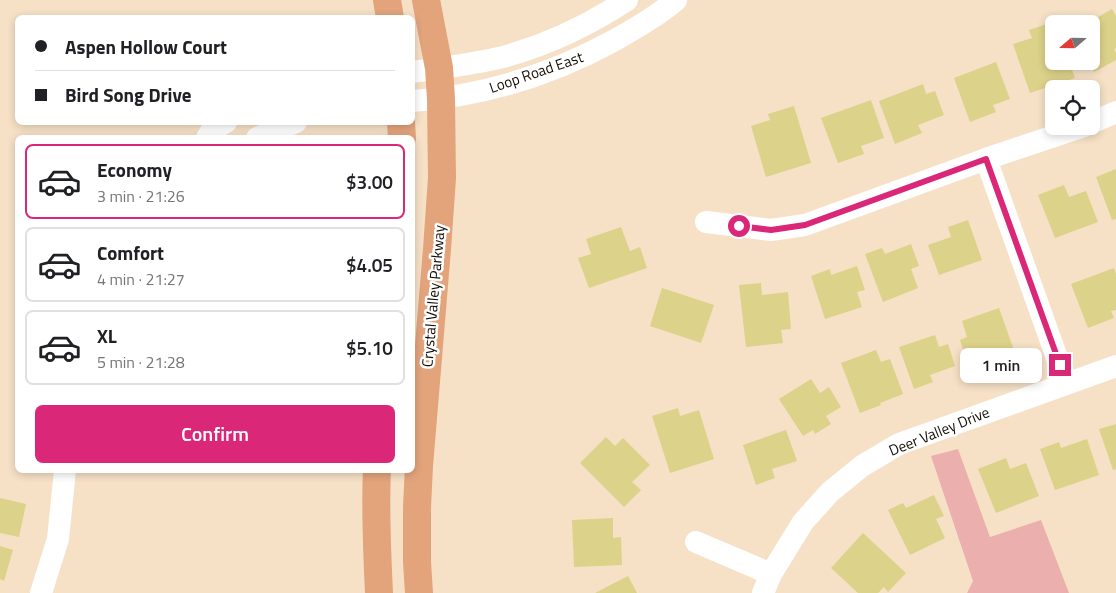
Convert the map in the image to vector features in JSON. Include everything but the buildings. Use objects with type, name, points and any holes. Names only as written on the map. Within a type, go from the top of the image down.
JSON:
[{"type":"main road","points":[[387,0],[390,15]]},
{"type":"main road","name":"Crystal Valley Parkway","points":[[419,593],[417,562],[418,482],[442,178],[439,68],[426,0]]},
{"type":"main road","points":[[377,473],[379,593]]},
{"type":"street","name":"Loop Road East","points":[[415,72],[473,63],[510,55],[547,42],[627,0]]},
{"type":"street","name":"Loop Road East","points":[[415,102],[441,99],[486,90],[564,65],[637,28],[676,0]]},
{"type":"street","points":[[1100,119],[1116,112]]},
{"type":"street","points":[[209,135],[211,131],[221,125]]},
{"type":"street","points":[[264,135],[289,125]]},
{"type":"street","points":[[706,222],[771,230],[805,225],[1057,135]]},
{"type":"street","points":[[986,159],[1066,383]]},
{"type":"street","name":"Deer Valley Drive","points":[[767,583],[803,522],[830,492],[862,466],[899,444],[1116,366]]},
{"type":"street","points":[[41,593],[58,540],[65,473]]},
{"type":"street","points":[[696,542],[767,583]]},
{"type":"shaded area","points":[[958,449],[990,537],[1041,520],[1069,593],[967,593],[973,581],[931,456]]},
{"type":"route","points":[[739,226],[771,230],[805,225],[986,159],[1060,365]]}]
